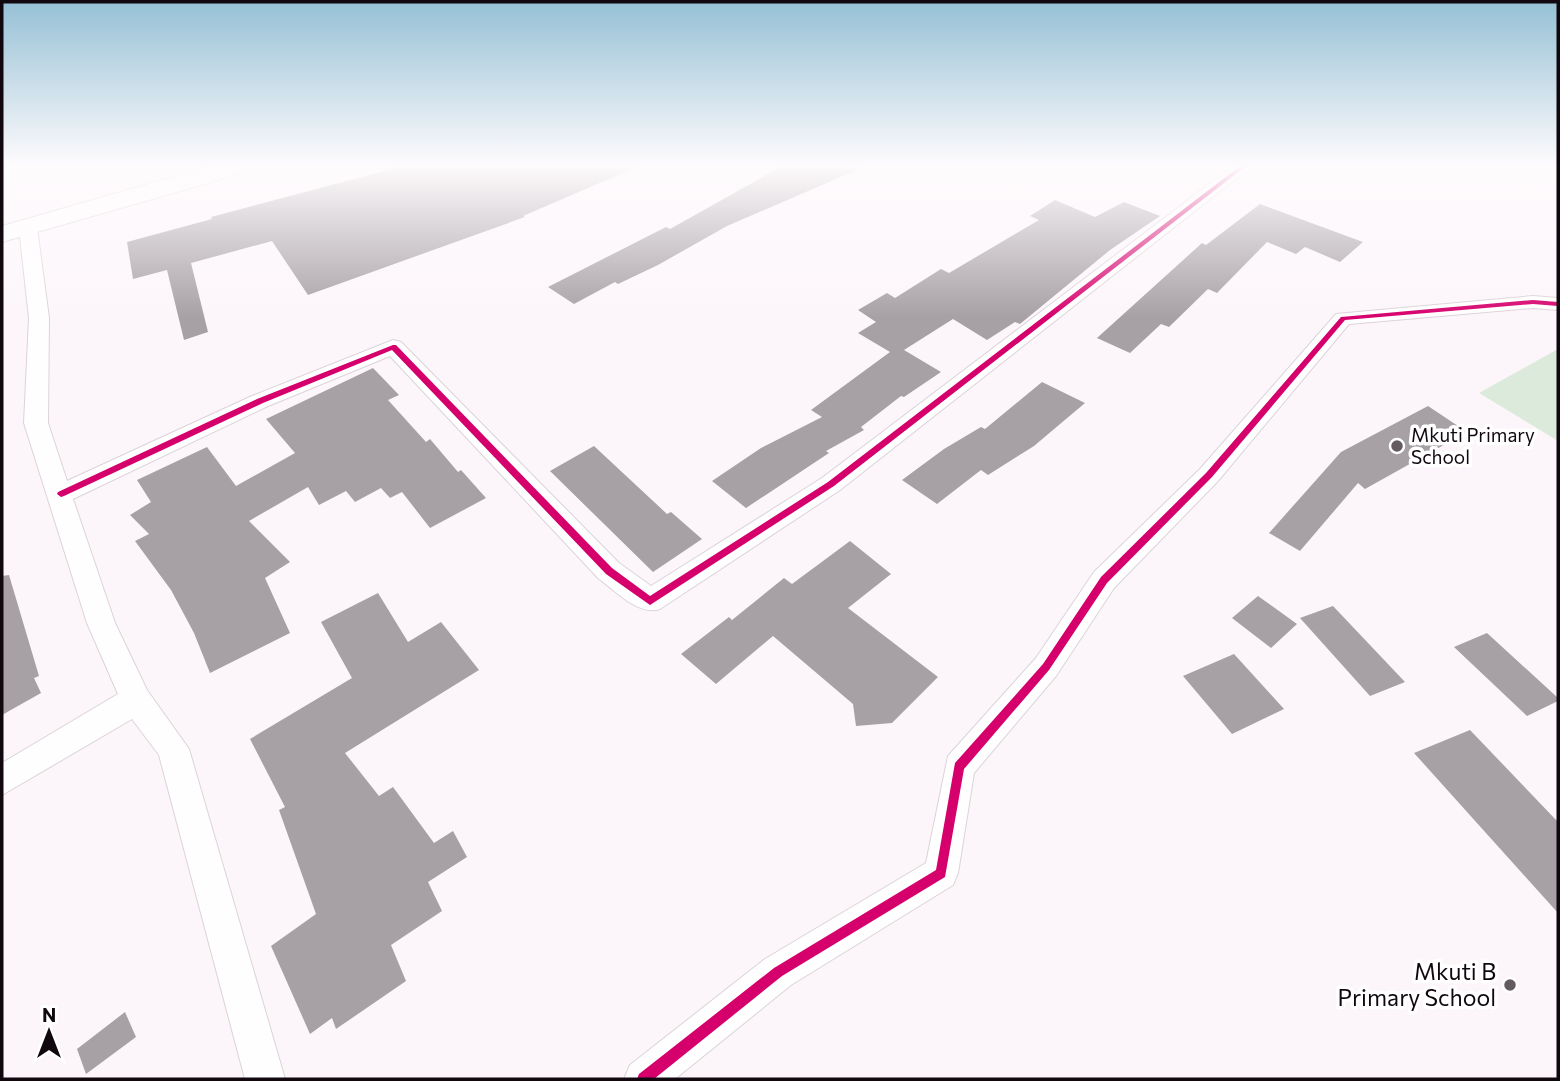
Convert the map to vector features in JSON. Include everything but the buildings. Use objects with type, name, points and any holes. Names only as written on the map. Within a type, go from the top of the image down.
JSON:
[{"type":"highway","points":[[15,231],[66,216]]},
{"type":"street","points":[[61,494],[260,401],[393,347],[609,571],[650,601],[831,484],[1178,216]]},
{"type":"street","points":[[15,231],[39,318],[36,423],[101,623],[136,700],[173,749],[265,1079]]},
{"type":"street","points":[[644,1079],[778,972],[941,873],[959,767],[1046,667],[1104,580],[1209,475],[1343,318],[1533,302],[1558,304]]},
{"type":"street","points":[[2,780],[136,700]]},
{"type":"green space","points":[[1558,349],[1558,441],[1479,393]]},
{"type":"cycle path","points":[[61,494],[260,401],[393,347],[609,571],[650,601],[831,484],[1178,216]]},
{"type":"cycle path","points":[[644,1079],[778,972],[941,873],[959,767],[1046,667],[1104,580],[1209,475],[1343,318],[1533,302],[1558,304]]},
{"type":"place","name":"Mkuti Primary School","points":[[1397,446]]},
{"type":"place","name":"Mkuti B Primary School","points":[[1510,985]]}]
